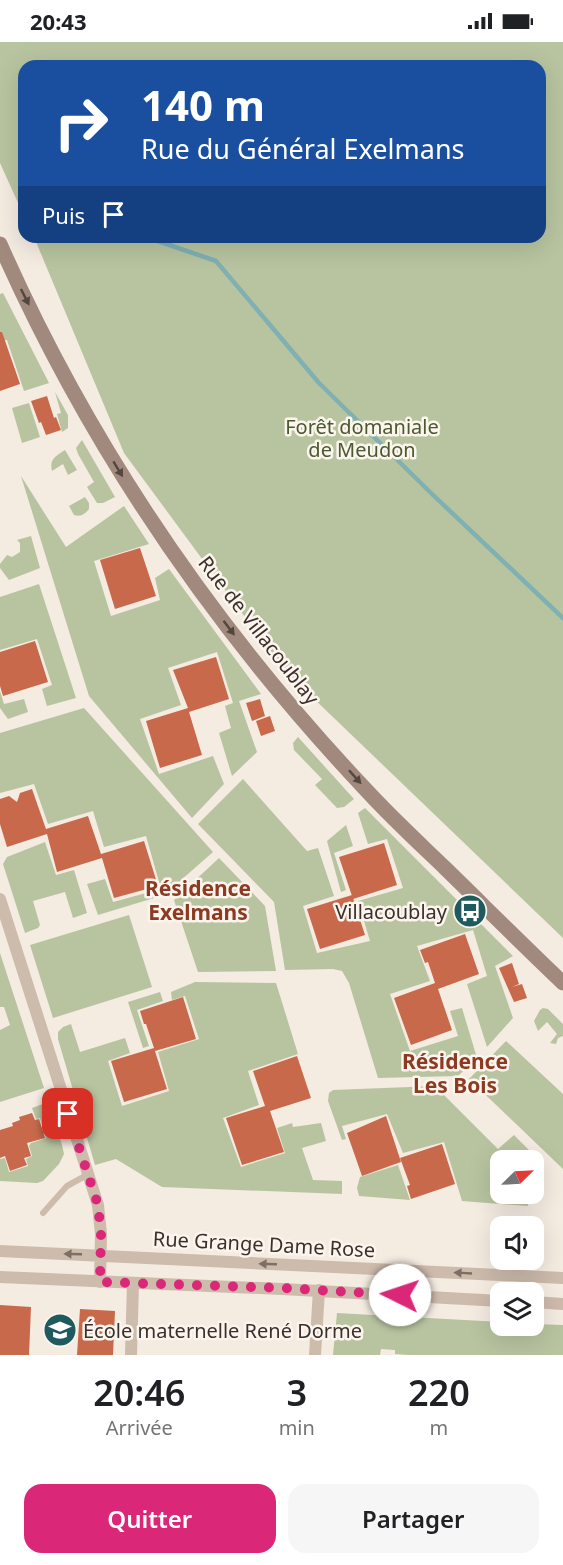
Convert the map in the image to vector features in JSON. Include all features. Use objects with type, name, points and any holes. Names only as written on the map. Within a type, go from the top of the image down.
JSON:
[{"type":"street","name":"Rue de Villacoublay","points":[[0,244],[68,384],[127,484],[179,561],[251,657],[304,721],[368,792],[563,983]]},
{"type":"street","points":[[0,899],[98,1205],[100,1282]]},
{"type":"street","name":"Rue Grange Dame Rose","points":[[0,1251],[563,1278]]},
{"type":"street","points":[[0,1276],[319,1290],[490,1300]]},
{"type":"street","points":[[131,1355],[133,1283]]},
{"type":"street","points":[[315,1355],[319,1290]]},
{"type":"street","points":[[544,1303],[563,1304]]},
{"type":"lane","points":[[43,1213],[67,1186],[87,1175]]},
{"type":"green space","name":"Forêt domaniale de Meudon","points":[[0,42],[563,42],[563,938],[284,670],[124,453],[36,243],[546,243],[546,60],[18,60],[18,203],[0,163]]},
{"type":"green space","points":[[3,293],[49,383],[24,391],[7,340],[0,341],[0,294]]},
{"type":"green space","points":[[55,392],[68,415],[68,428],[62,432],[57,414],[61,413]]},
{"type":"green space","points":[[29,403],[40,437],[22,443],[12,408]]},
{"type":"green space","points":[[82,440],[115,497],[103,503],[97,503],[87,487],[94,482],[76,448]]},
{"type":"green space","points":[[65,450],[77,470],[68,475],[63,464],[52,471],[51,467],[54,458]]},
{"type":"green space","points":[[21,476],[66,547],[124,506],[149,544],[94,561],[111,616],[160,600],[155,578],[169,569],[261,694],[239,701],[257,752],[232,776],[219,733],[231,728],[225,706],[233,703],[217,652],[168,668],[181,705],[140,719],[159,774],[213,756],[224,784],[192,818],[89,696]]},
{"type":"green space","points":[[85,497],[89,503],[89,509],[83,515],[74,515],[69,506]]},
{"type":"green space","points":[[31,536],[40,568],[9,580],[0,568],[0,564],[7,555],[12,557],[20,552],[20,543],[17,540]]},
{"type":"green space","points":[[39,584],[76,698],[47,706],[42,689],[52,685],[37,639],[0,650],[0,597]]},
{"type":"green space","points":[[0,691],[4,704],[24,699],[28,712],[8,719],[0,708]]},
{"type":"green space","points":[[84,708],[213,852],[164,895],[98,915],[87,884],[105,879],[113,902],[161,889],[146,836],[104,847],[93,811],[48,824],[34,784],[0,793],[0,733]]},
{"type":"green space","points":[[298,737],[354,799],[344,807],[337,808],[315,785],[322,779],[294,750],[293,743]]},
{"type":"green space","points":[[243,779],[307,851],[318,848],[334,896],[303,906],[317,953],[370,941],[358,901],[403,888],[387,839],[368,844],[358,813],[365,808],[513,956],[495,966],[513,1018],[487,1047],[467,984],[487,976],[473,930],[417,946],[430,981],[390,994],[410,1051],[458,1036],[450,1011],[462,1008],[477,1058],[458,1076],[378,1078],[349,983],[342,971],[333,969],[285,970],[274,902],[198,824]]},
{"type":"green space","points":[[346,825],[353,846],[334,853],[346,890],[341,892],[327,841]]},
{"type":"green space","points":[[45,842],[56,875],[74,870],[87,913],[73,918],[65,892],[33,901],[40,925],[25,933],[3,864],[7,857]]},
{"type":"green space","points":[[219,858],[265,906],[276,971],[198,972],[174,900]]},
{"type":"green space","points":[[129,915],[152,987],[53,1018],[30,945]]},
{"type":"green space","points":[[0,953],[44,1088],[0,1102],[0,1030],[10,1025],[4,1007],[0,1007]]},
{"type":"green space","points":[[195,982],[276,983],[298,1054],[248,1071],[259,1105],[223,1118],[241,1167],[285,1153],[277,1128],[292,1123],[293,1127],[321,1123],[326,1141],[302,1148],[313,1180],[342,1181],[342,1194],[162,1187],[116,1159],[95,1165],[58,1039],[58,1032],[71,1024],[80,1052],[125,1038],[130,1053],[108,1061],[122,1106],[169,1091],[158,1052],[199,1039],[185,996],[172,1000],[171,992]]},
{"type":"green space","points":[[160,992],[163,1001],[137,1010],[149,1046],[143,1048],[128,1002]]},
{"type":"green space","points":[[543,1008],[548,1009],[563,1024],[563,1036],[558,1038],[556,1044],[550,1043],[557,1034],[547,1022],[538,1031],[534,1021]]},
{"type":"green space","points":[[506,1041],[563,1094],[563,1169],[544,1150],[469,1079]]},
{"type":"green space","points":[[435,1086],[498,1149],[514,1135],[529,1150],[490,1150],[490,1203],[462,1201],[444,1142],[403,1153],[387,1114],[342,1126],[346,1139],[342,1140],[328,1101],[329,1093],[333,1090]]},
{"type":"green space","points":[[48,1102],[64,1154],[59,1164],[43,1181],[37,1183],[0,1181],[0,1159],[5,1158],[9,1172],[28,1166],[26,1159],[32,1156],[29,1146],[31,1143],[46,1138],[40,1118],[36,1119],[32,1108]]},
{"type":"green space","points":[[398,1165],[410,1200],[359,1196],[357,1188],[360,1177]]},
{"type":"green space","points":[[502,1204],[528,1204],[528,1206]]},
{"type":"green space","points":[[337,1313],[490,1321],[490,1336],[544,1336],[544,1324],[563,1325],[563,1355],[409,1355],[395,1354],[395,1350],[381,1349],[380,1355],[333,1355]]},
{"type":"building","points":[[0,332],[2,332],[20,384],[0,391]]},
{"type":"building","points":[[47,396],[54,418],[56,417],[61,430],[46,435],[31,401]]},
{"type":"building","points":[[140,548],[156,596],[115,609],[100,560]]},
{"type":"building","points":[[35,641],[48,682],[3,696],[0,686],[0,652]]},
{"type":"building","points":[[216,657],[229,699],[189,712],[202,755],[160,768],[146,721],[188,708],[173,670]]},
{"type":"building","points":[[260,699],[265,716],[252,721],[246,703]]},
{"type":"building","points":[[270,716],[275,731],[261,736],[256,721]]},
{"type":"building","points":[[32,789],[47,832],[46,829],[88,816],[101,854],[144,841],[158,886],[114,898],[102,858],[57,872],[47,834],[7,847],[0,824],[0,799],[9,796],[17,802],[20,793]]},
{"type":"building","points":[[384,843],[397,885],[353,899],[339,857]]},
{"type":"building","points":[[352,895],[365,935],[320,949],[307,909]]},
{"type":"building","points":[[465,934],[479,974],[438,989],[452,1030],[411,1045],[394,998],[435,983],[428,962],[425,963],[420,950]]},
{"type":"building","points":[[512,963],[519,984],[512,987],[522,984],[527,998],[514,1002],[499,968]]},
{"type":"building","points":[[183,997],[196,1039],[155,1051],[140,1011]]},
{"type":"building","points":[[154,1048],[167,1089],[124,1102],[111,1061]]},
{"type":"building","points":[[297,1056],[311,1098],[270,1111],[284,1152],[242,1165],[226,1118],[265,1106],[253,1071]]},
{"type":"building","points":[[32,1113],[35,1120],[39,1119],[45,1138],[27,1143],[31,1156],[24,1158],[27,1165],[10,1171],[5,1156],[0,1158],[0,1130],[13,1126],[12,1123],[20,1120],[19,1117]]},
{"type":"building","points":[[386,1116],[401,1162],[362,1176],[347,1133]]},
{"type":"building","points":[[442,1144],[455,1184],[411,1199],[407,1186],[410,1185],[400,1158]]},
{"type":"building","points":[[0,1305],[31,1307],[29,1355],[0,1355]]},
{"type":"building","points":[[80,1309],[115,1311],[113,1355],[77,1355]]},
{"type":"waterway","points":[[164,243],[216,261],[319,383],[563,618]]},
{"type":"place","name":"Villacoublay","points":[[470,911]]},
{"type":"place","name":"École maternelle René Dorme","points":[[60,1330]]},
{"type":"district","name":"Résidence Exelmans","points":[[198,900]]},
{"type":"district","name":"Résidence Les Bois","points":[[455,1073]]},
{"type":"route","points":[[68,1114],[98,1205],[101,1234],[100,1282],[282,1288],[400,1295]]}]
